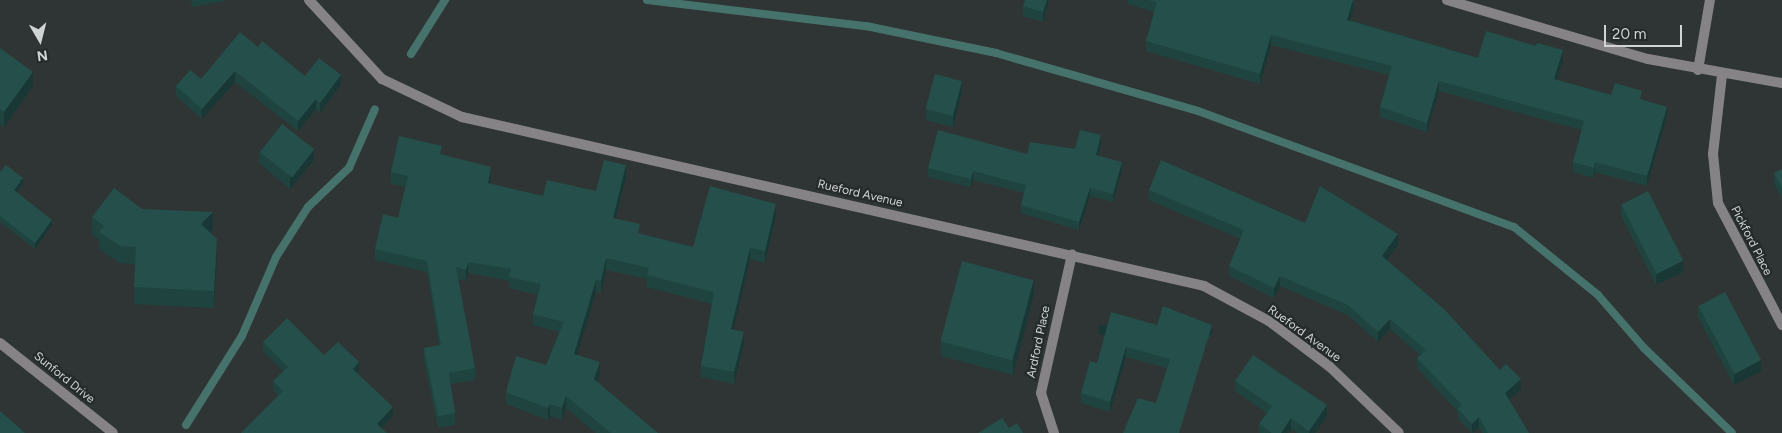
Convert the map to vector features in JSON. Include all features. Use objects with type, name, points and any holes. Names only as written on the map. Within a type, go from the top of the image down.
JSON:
[{"type":"street","name":"Rueford Avenue","points":[[309,0],[382,79],[462,117],[1072,254],[1204,286],[1269,321],[1330,367],[1400,433]]},
{"type":"street","points":[[1448,0],[1698,70],[1782,83]]},
{"type":"street","points":[[1698,70],[1710,0]]},
{"type":"street","name":"Pickford Place","points":[[1722,75],[1713,154],[1718,203],[1782,325]]},
{"type":"street","name":"Ardford Place","points":[[1054,433],[1041,393],[1072,254]]},
{"type":"street","name":"Sunford Drive","points":[[0,343],[113,433]]},
{"type":"building","points":[[1025,0],[1047,0],[1043,12],[1023,6]]},
{"type":"building","points":[[1148,0],[1353,0],[1347,20],[1478,58],[1486,31],[1536,46],[1537,43],[1563,50],[1554,79],[1611,95],[1615,83],[1642,91],[1640,99],[1667,107],[1647,176],[1595,162],[1594,168],[1573,162],[1584,121],[1439,81],[1427,123],[1380,107],[1392,66],[1271,35],[1260,74],[1146,41],[1157,2]]},
{"type":"building","points":[[240,32],[258,47],[262,41],[305,76],[319,58],[341,75],[320,103],[316,99],[298,121],[235,71],[202,109],[176,86],[190,70],[201,79]]},
{"type":"building","points":[[0,48],[33,72],[4,112],[0,109]]},
{"type":"building","points":[[935,74],[962,81],[953,116],[926,109]]},
{"type":"building","points":[[282,124],[314,149],[292,178],[260,152]]},
{"type":"building","points":[[938,130],[1027,154],[1030,142],[1075,149],[1080,130],[1101,135],[1096,155],[1122,162],[1113,194],[1090,188],[1079,222],[1021,205],[1026,185],[973,171],[971,179],[928,168]]},
{"type":"building","points":[[399,136],[442,146],[440,154],[491,167],[488,183],[543,196],[547,180],[596,191],[604,160],[626,165],[613,218],[640,224],[638,233],[693,247],[710,186],[776,204],[765,251],[750,248],[731,329],[744,332],[734,372],[701,366],[714,292],[647,275],[649,268],[606,258],[601,281],[596,280],[574,354],[600,362],[594,379],[658,433],[611,433],[566,396],[562,408],[550,404],[548,408],[506,392],[516,356],[546,365],[564,322],[533,314],[541,284],[509,277],[511,269],[468,262],[466,270],[456,267],[475,368],[449,373],[455,413],[438,416],[424,348],[441,345],[427,261],[375,249],[383,214],[398,218],[408,176],[391,172]]},
{"type":"building","points":[[1161,160],[1305,223],[1320,186],[1398,234],[1382,256],[1444,309],[1500,370],[1506,364],[1521,379],[1505,393],[1529,433],[1488,433],[1479,417],[1472,424],[1458,409],[1462,405],[1417,358],[1426,350],[1390,319],[1378,332],[1348,305],[1280,276],[1274,288],[1229,266],[1244,230],[1149,190]]},
{"type":"building","points":[[6,165],[23,178],[14,190],[52,220],[35,243],[0,216],[0,172]]},
{"type":"building","points":[[1782,169],[1782,188],[1774,173]]},
{"type":"building","points":[[114,188],[142,209],[213,212],[201,224],[217,239],[214,291],[134,287],[136,247],[120,246],[99,232],[104,226],[92,217]]},
{"type":"building","points":[[1648,191],[1683,260],[1657,274],[1621,205]]},
{"type":"building","points":[[962,261],[1033,280],[1012,360],[941,341]]},
{"type":"building","points":[[1725,292],[1761,360],[1735,374],[1699,306]]},
{"type":"building","points":[[1163,306],[1212,325],[1179,433],[1123,433],[1138,398],[1156,403],[1170,359],[1126,347],[1110,402],[1081,393],[1090,361],[1097,363],[1111,312],[1157,325]]},
{"type":"building","points":[[287,318],[324,355],[338,342],[359,362],[353,369],[393,407],[377,424],[387,433],[241,433],[283,391],[273,381],[288,367],[263,342]]},
{"type":"building","points":[[1253,355],[1327,405],[1309,431],[1291,418],[1281,433],[1272,433],[1259,424],[1272,406],[1235,381]]},
{"type":"building","points":[[0,411],[25,433],[0,433]]},
{"type":"building","points":[[1002,418],[1009,428],[1017,423],[1023,433],[978,433]]},
{"type":"waterway","points":[[411,54],[445,0]]},
{"type":"waterway","points":[[647,0],[866,26],[996,53],[1198,111],[1514,227],[1598,295],[1644,348],[1732,433]]},
{"type":"waterway","points":[[186,425],[242,336],[276,257],[308,207],[349,168],[375,109]]}]
